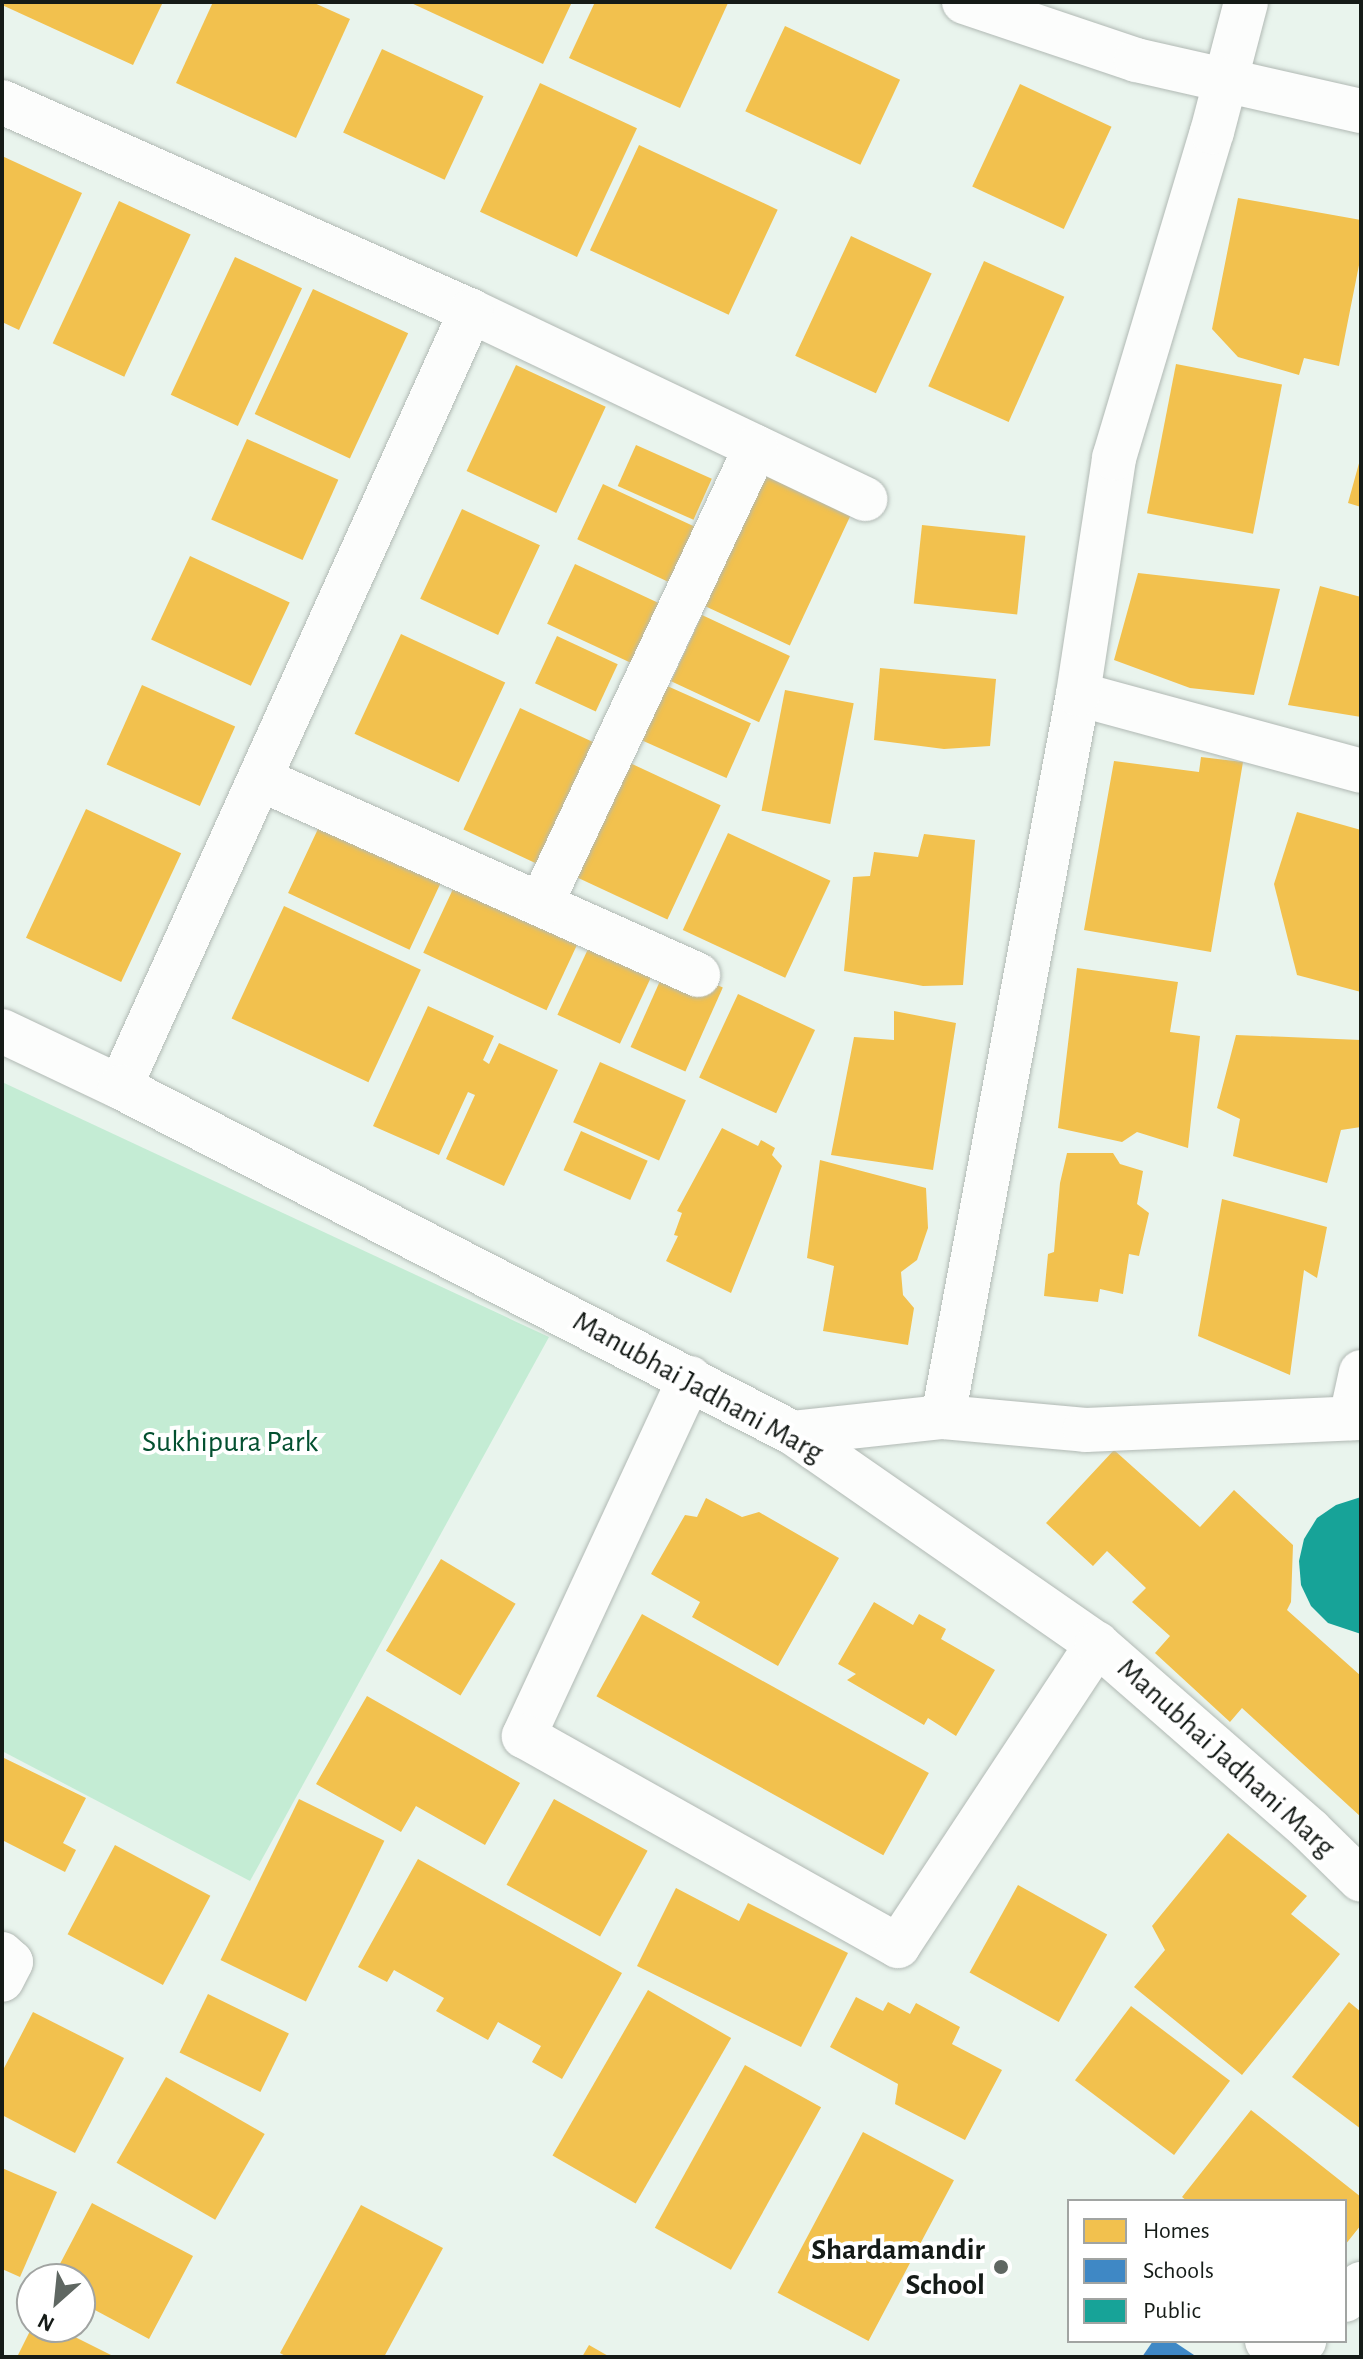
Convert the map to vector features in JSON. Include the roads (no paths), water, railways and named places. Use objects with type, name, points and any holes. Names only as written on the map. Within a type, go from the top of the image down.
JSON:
[{"type":"street","points":[[964,2],[1136,60],[1361,111]]},
{"type":"street","points":[[943,1417],[1078,694],[1114,458],[1212,132],[1246,2]]},
{"type":"street","points":[[2,102],[471,311],[865,499]]},
{"type":"street","points":[[120,1087],[471,311]]},
{"type":"street","points":[[541,904],[756,447]]},
{"type":"street","points":[[1078,694],[1361,771]]},
{"type":"street","points":[[260,779],[698,975]]},
{"type":"street","name":"Manubhai Jadhani Marg","points":[[2,1031],[120,1087],[793,1433],[1097,1644],[1310,1830],[1361,1880]]},
{"type":"street","points":[[793,1433],[943,1417],[1085,1430],[1356,1418],[1361,1372]]},
{"type":"street","points":[[690,1378],[524,1736],[898,1946],[1097,1644]]},
{"type":"street","points":[[2,1954],[11,1962],[2,1980]]},
{"type":"street","points":[[1270,2343],[1288,2357],[1302,2343]]},
{"type":"place","name":"Shardamandir School","points":[[1001,2267]]},
{"type":"park label","name":"Sukhipura Park","points":[[230,1442]]}]
